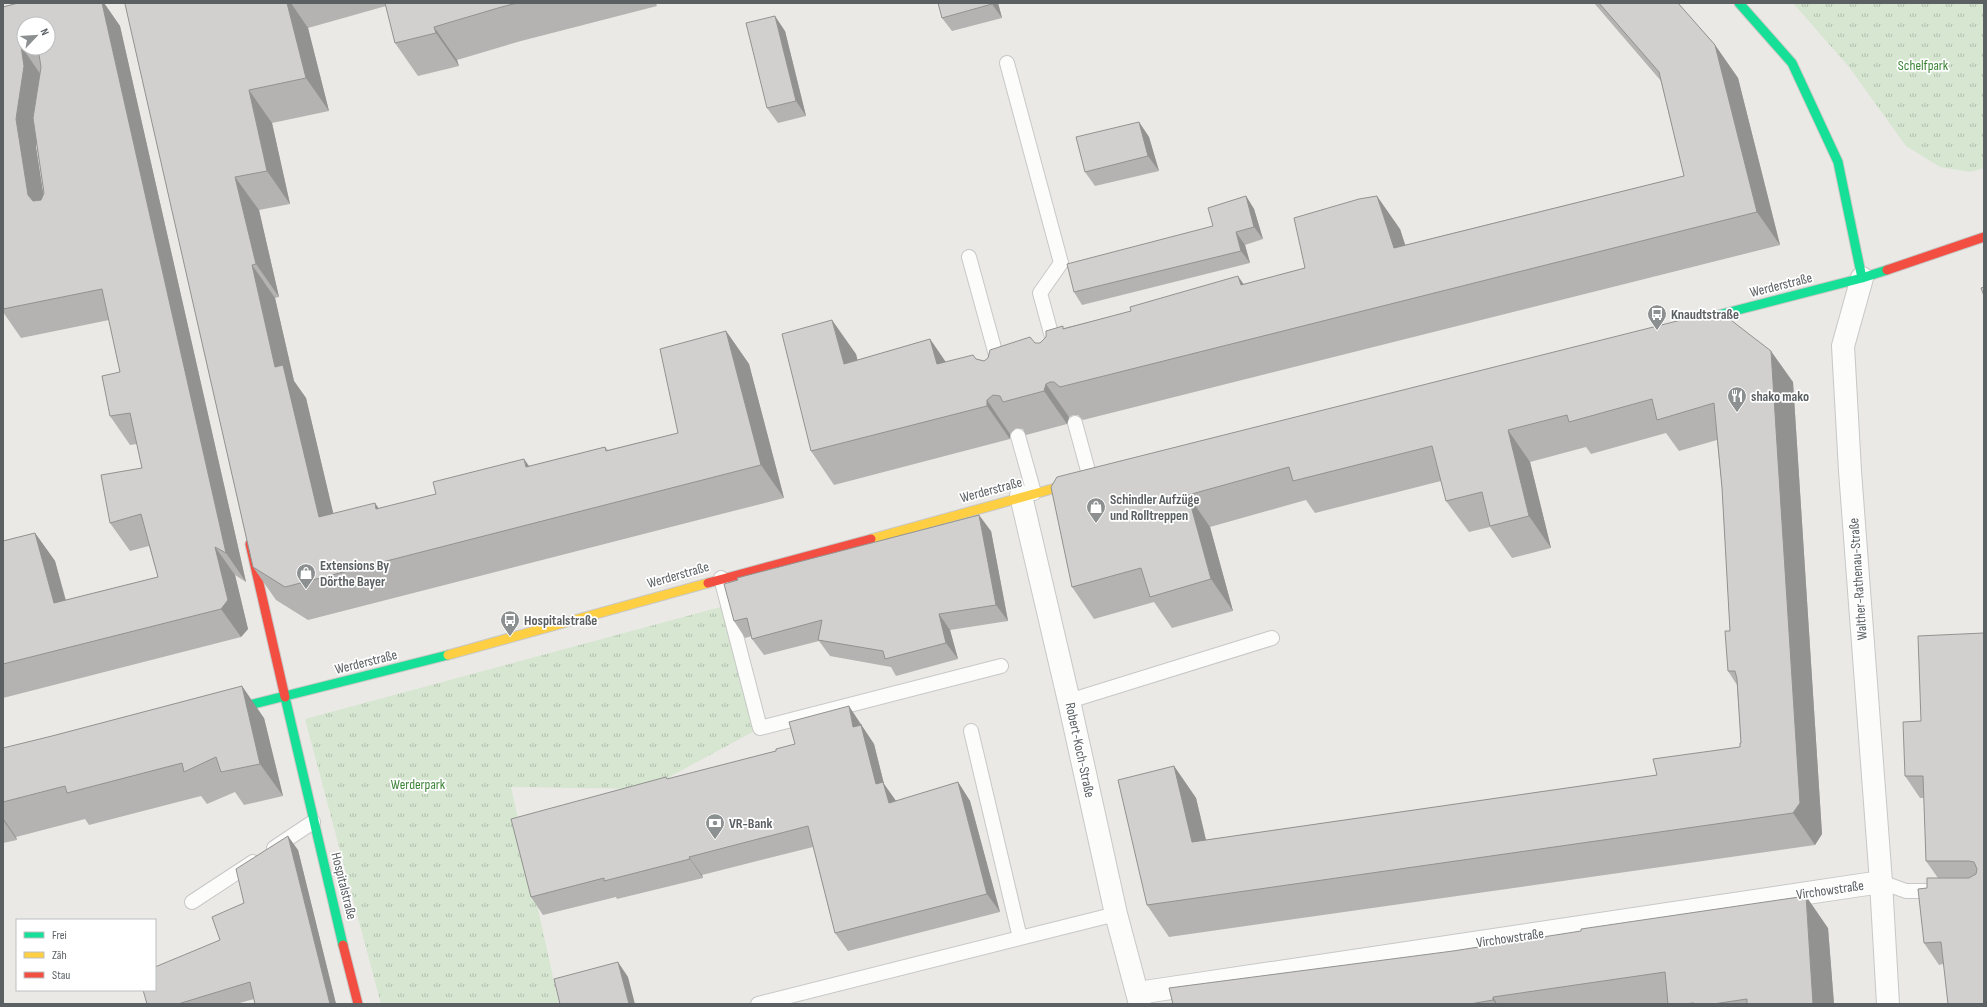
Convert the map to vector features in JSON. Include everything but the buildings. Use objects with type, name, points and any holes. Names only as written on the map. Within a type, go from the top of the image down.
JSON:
[{"type":"street","points":[[1739,3],[1792,63],[1838,162],[1862,278]]},
{"type":"street","name":"Werderstraße","points":[[1688,323],[1862,278],[1984,237]]},
{"type":"street","name":"Walther-Rathenau-Straße","points":[[1862,278],[1843,346],[1850,471],[1881,882],[1888,1004]]},
{"type":"street","name":"Werderstraße","points":[[216,714],[449,654],[1027,494],[1094,477]]},
{"type":"street","name":"Robert-Koch-Straße","points":[[1027,494],[1116,914],[1139,999]]},
{"type":"street","name":"Hospitalstraße","points":[[248,533],[314,822],[358,1004]]},
{"type":"street","name":"Virchowstraße","points":[[1139,999],[1881,882]]},
{"type":"lane","points":[[1007,63],[1061,263],[1040,293],[1059,361]]},
{"type":"lane","points":[[969,257],[1003,378]]},
{"type":"lane","points":[[1075,423],[1094,477]]},
{"type":"lane","points":[[1018,436],[1027,494]]},
{"type":"lane","points":[[721,578],[760,728],[1000,666]]},
{"type":"lane","points":[[1070,701],[1272,638]]},
{"type":"lane","points":[[971,731],[1020,938]]},
{"type":"lane","points":[[192,902],[314,822]]},
{"type":"lane","points":[[1881,882],[1906,891],[1948,891]]},
{"type":"lane","points":[[758,1004],[1116,914]]},
{"type":"green space","name":"Schelfpark","points":[[1793,3],[1984,3],[1984,168],[1970,172],[1940,167],[1906,146],[1849,67]]},
{"type":"green space","name":"Werderpark","points":[[728,605],[760,728],[647,789],[511,787],[559,1004],[381,1004],[305,719]]},
{"type":"traffic: fast","points":[[1739,3],[1792,63],[1838,162],[1862,278],[1887,270]]},
{"type":"traffic: fast","points":[[1695,321],[1862,278]]},
{"type":"traffic: fast","points":[[226,711],[448,655]]},
{"type":"traffic: fast","points":[[285,697],[343,945]]},
{"type":"traffic: slow","points":[[871,539],[1081,481]]},
{"type":"traffic: slow","points":[[448,655],[708,583]]},
{"type":"traffic: jam","points":[[1887,270],[1984,237]]},
{"type":"traffic: jam","points":[[708,583],[871,539]]},
{"type":"traffic: jam","points":[[250,544],[285,697]]},
{"type":"traffic: jam","points":[[343,945],[358,1004]]},
{"type":"place","name":"Knaudtstraße","points":[[1657,331]]},
{"type":"place","name":"shako mako","points":[[1737,413]]},
{"type":"place","name":"Schindler Aufzüge und Rolltreppen","points":[[1096,524]]},
{"type":"place","name":"Extensions By Dörthe Bayer","points":[[306,590]]},
{"type":"place","name":"Hospitalstraße","points":[[510,637]]},
{"type":"place","name":"VR-Bank","points":[[715,840]]}]
